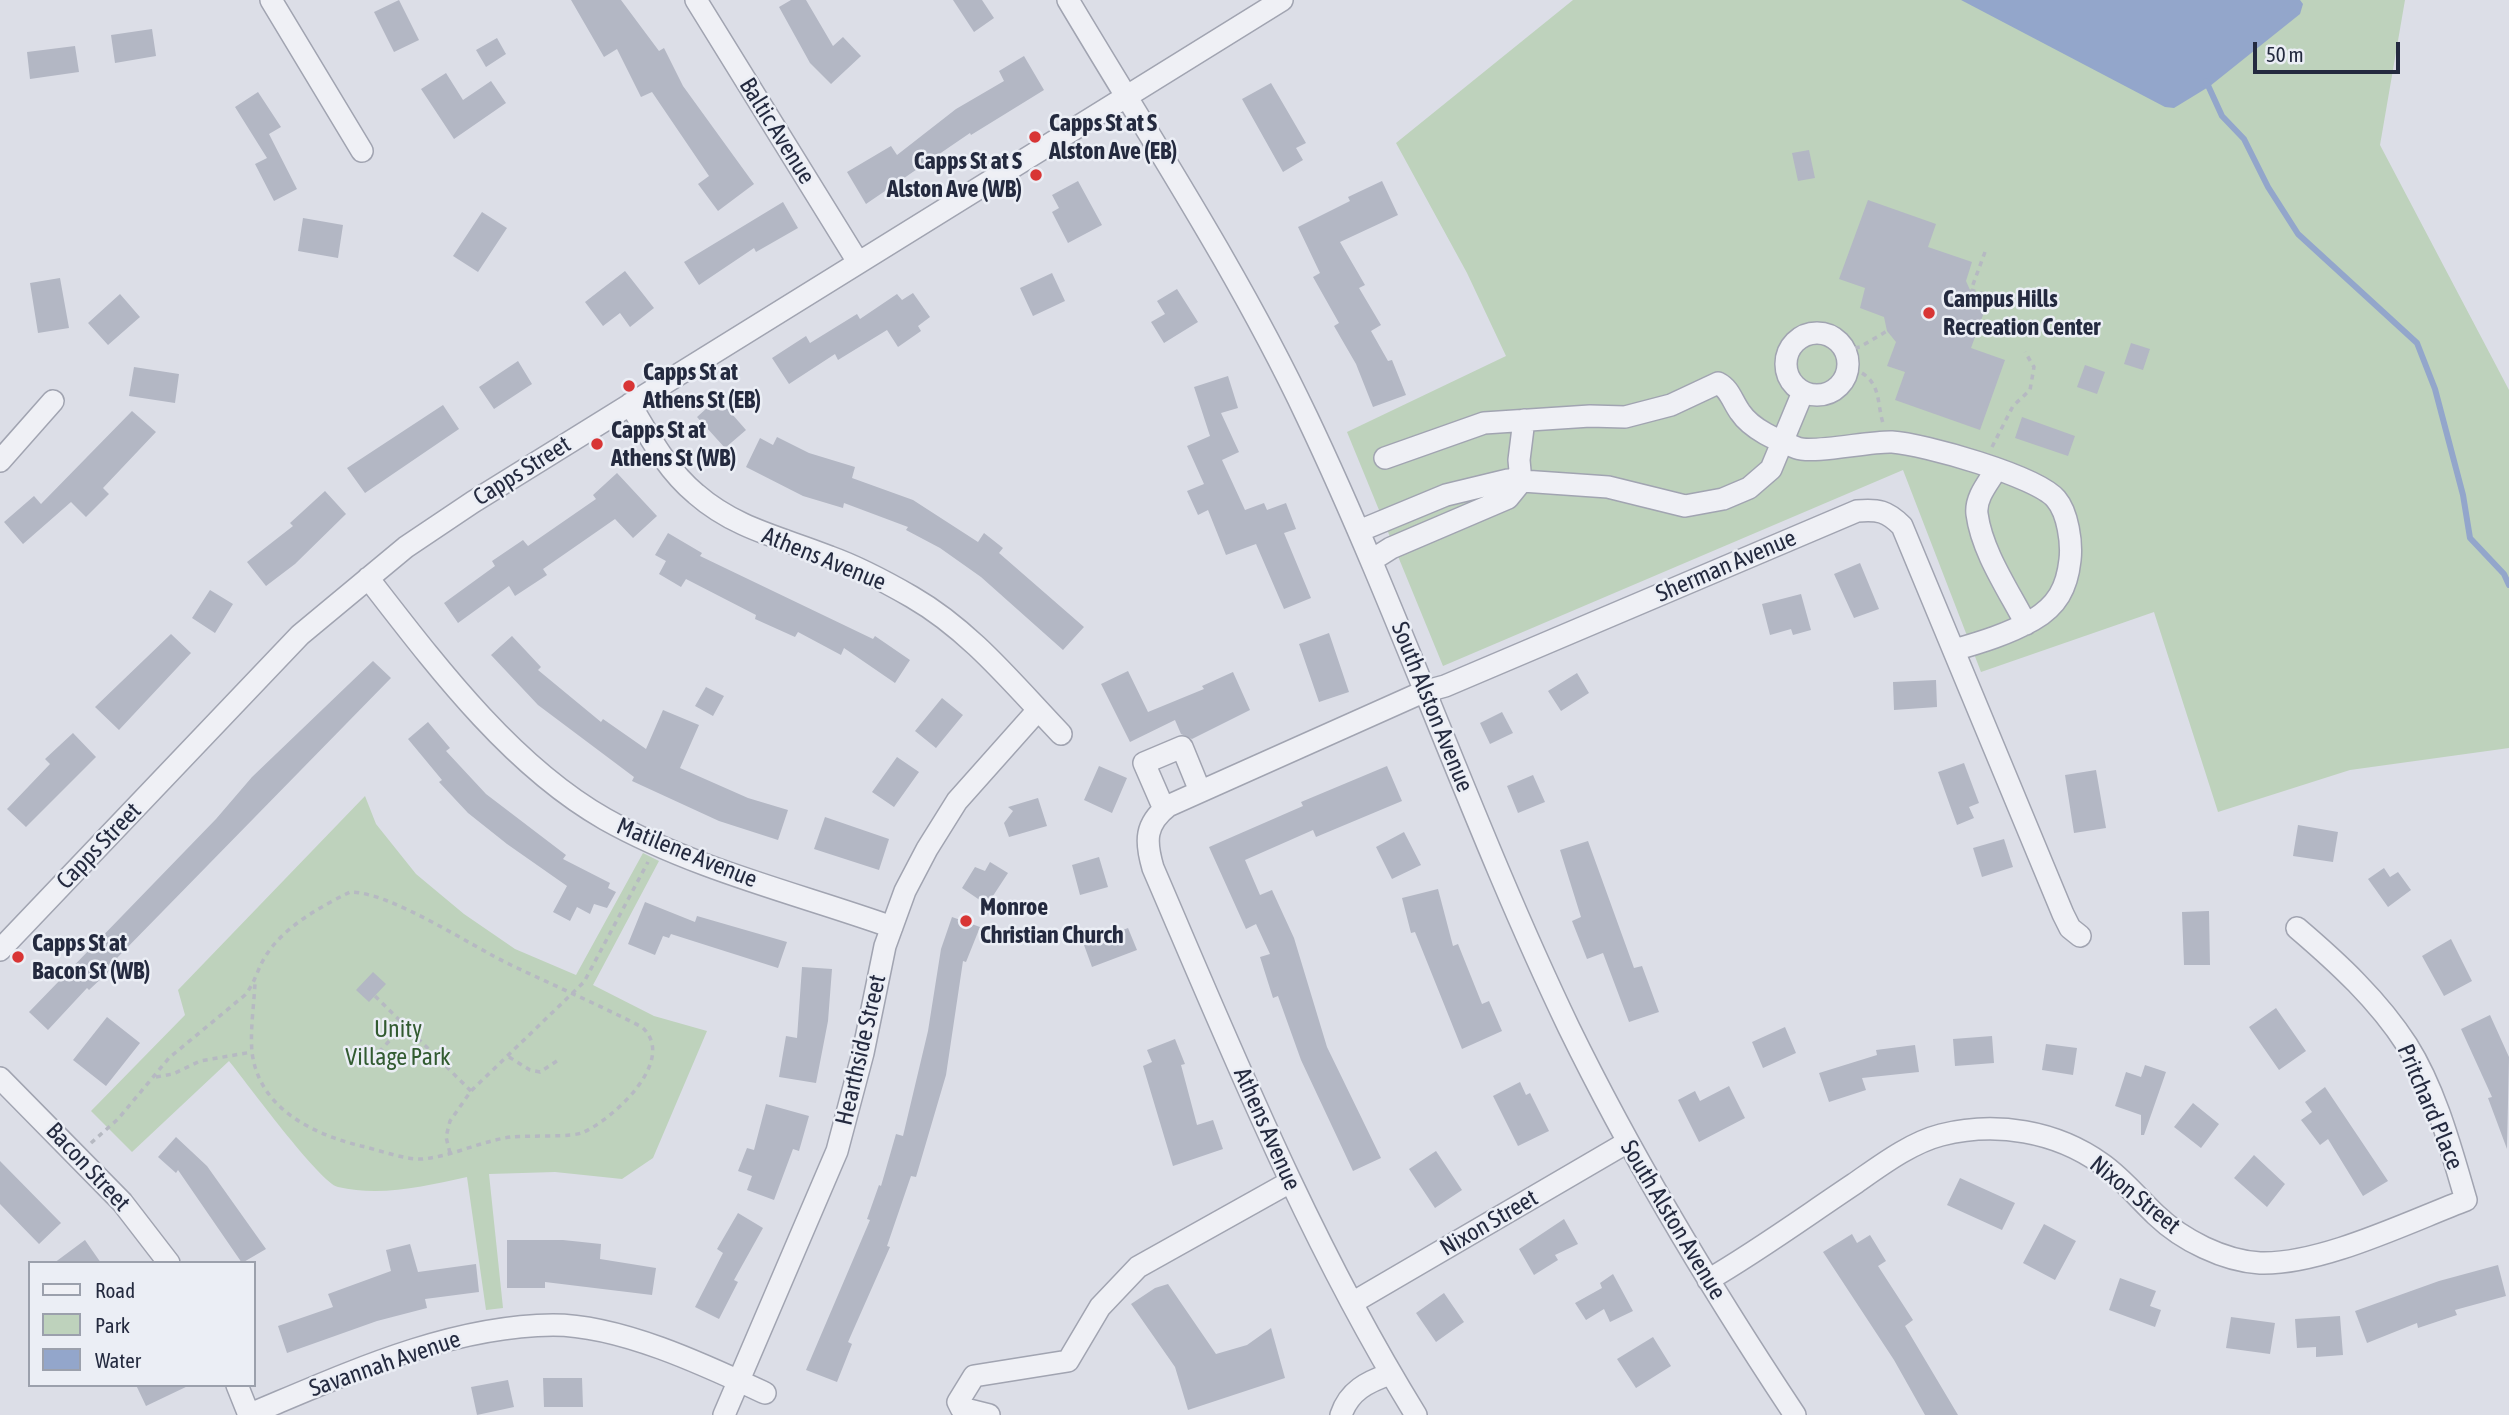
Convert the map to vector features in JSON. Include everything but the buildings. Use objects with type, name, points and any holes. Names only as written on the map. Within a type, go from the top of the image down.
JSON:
[{"type":"street","points":[[271,0],[362,151]]},
{"type":"street","name":"Baltic Avenue","points":[[696,0],[858,262]]},
{"type":"street","name":"South Alston Avenue","points":[[1068,0],[1222,253],[1305,412],[1372,560],[1423,692],[1568,1024],[1626,1143],[1708,1280],[1795,1415]]},
{"type":"street","name":"Capps Street","points":[[0,950],[300,635],[406,547],[473,502],[1282,0]]},
{"type":"street","points":[[1821,334],[1835,339],[1845,350],[1848,364],[1840,384],[1826,393],[1803,392],[1794,385],[1786,368],[1788,354],[1795,342],[1803,337],[1821,334]]},
{"type":"street","points":[[1385,458],[1484,423],[1590,416],[1625,417],[1671,405],[1718,383],[1726,387],[1740,413],[1761,432],[1800,450],[1890,442],[1914,445],[1990,468],[2035,486],[2056,499],[2066,522],[2071,550],[2067,582],[2056,602],[2026,624],[1954,650]]},
{"type":"street","points":[[1359,531],[1446,495],[1494,481],[1608,487],[1685,506],[1723,499],[1749,488],[1771,469],[1803,392]]},
{"type":"street","points":[[0,461],[53,401]]},
{"type":"street","name":"Athens Avenue","points":[[630,404],[682,482],[714,508],[746,527],[830,556],[913,598],[997,664],[1061,734]]},
{"type":"street","points":[[1372,560],[1508,498],[1521,482],[1519,460],[1524,420]]},
{"type":"street","points":[[1990,468],[1980,495],[1977,513],[1991,553],[2026,624]]},
{"type":"street","name":"Sherman Avenue","points":[[1147,832],[1164,809],[1200,791],[1423,692],[1445,686],[1857,511],[1874,509],[1889,513],[1902,526],[2063,914],[2070,928],[2080,936]]},
{"type":"street","name":"Matilene Avenue","points":[[368,578],[511,746],[583,805],[657,845],[892,928]]},
{"type":"street","name":"Hearthside Street","points":[[724,1415],[837,1151],[892,928],[927,849],[957,802],[1038,709]]},
{"type":"street","points":[[1164,809],[1144,763],[1182,747],[1200,791]]},
{"type":"street","name":"Athens Avenue","points":[[1147,832],[1147,848],[1153,868],[1290,1182],[1390,1374],[1416,1415]]},
{"type":"street","name":"Pritchard Place","points":[[2297,928],[2361,987],[2407,1045],[2450,1145],[2466,1200]]},
{"type":"street","name":"Bacon Street","points":[[0,1078],[122,1202],[167,1261]]},
{"type":"street","name":"Nixon Street","points":[[1708,1280],[1893,1157],[1938,1136],[1990,1128],[2023,1130],[2088,1155],[2120,1179],[2173,1228],[2223,1256],[2257,1262],[2280,1263],[2324,1253],[2466,1200]]},
{"type":"street","name":"Nixon Street","points":[[1352,1303],[1626,1143]]},
{"type":"street","points":[[989,1415],[961,1408],[958,1402],[974,1376],[1068,1361],[1100,1307],[1138,1267],[1290,1182]]},
{"type":"street","name":"Savannah Avenue","points":[[248,1415],[409,1352],[466,1336],[554,1325],[643,1343],[739,1380],[765,1393]]},
{"type":"street","points":[[1341,1415],[1345,1402],[1356,1391],[1369,1381],[1390,1374]]},
{"type":"street","points":[[238,1387],[248,1415]]},
{"type":"path","points":[[1985,252],[1971,290],[2010,302]]},
{"type":"path","points":[[1845,350],[1860,346],[1886,331]]},
{"type":"path","points":[[1990,468],[2013,406],[2030,390],[2034,367],[2025,352]]},
{"type":"path","points":[[450,1153],[446,1137],[450,1121],[471,1091],[584,982],[657,845]]},
{"type":"path","points":[[350,892],[361,892],[384,900],[510,965],[574,992],[642,1027],[650,1034],[653,1057],[643,1079],[627,1100],[603,1121],[582,1134],[512,1137],[422,1159],[327,1137],[294,1119],[268,1093],[252,1052],[255,983],[264,957],[281,938],[329,902],[350,892]]},
{"type":"path","points":[[78,1155],[118,1119],[169,1058],[245,995],[255,983]]},
{"type":"path","points":[[375,996],[471,1091]]},
{"type":"path","points":[[379,1052],[404,1025]]},
{"type":"path","points":[[154,1077],[173,1074],[200,1061],[252,1052]]},
{"type":"path","points":[[509,1057],[530,1070],[540,1072],[559,1059]]},
{"type":"green space","points":[[1573,0],[2405,0],[2380,145],[2509,390],[2509,748],[2350,770],[2218,812],[2154,612],[1981,672],[1903,470],[1443,666],[1347,432],[1506,356],[1467,273],[1396,143]]},
{"type":"green space","name":"Unity Village Park","points":[[365,796],[376,824],[416,874],[464,914],[515,949],[576,975],[643,853],[659,861],[593,985],[654,1016],[707,1031],[653,1158],[622,1179],[555,1172],[489,1174],[503,1308],[486,1310],[467,1177],[387,1191],[338,1187],[300,1151],[229,1061],[132,1152],[91,1111],[185,1015],[178,990]]},
{"type":"water","points":[[1961,0],[2300,0],[2303,4],[2300,14],[2210,86],[2174,108],[2165,107]]},
{"type":"waterway","points":[[2206,81],[2222,116],[2244,139],[2268,187],[2298,234],[2417,343],[2435,389],[2463,495],[2470,538],[2504,574],[2509,585]]},
{"type":"place","name":"Capps St at S Alston Ave (EB)","points":[[1035,137]]},
{"type":"place","name":"Capps St at S Alston Ave (WB)","points":[[1036,175]]},
{"type":"place","name":"Campus Hills Recreation Center","points":[[1929,313]]},
{"type":"place","name":"Capps St at Athens St (EB)","points":[[629,386]]},
{"type":"place","name":"Capps St at Athens St (WB)","points":[[597,444]]},
{"type":"place","name":"Monroe Christian Church","points":[[966,921]]},
{"type":"place","name":"Capps St at Bacon St (WB)","points":[[18,957]]}]
